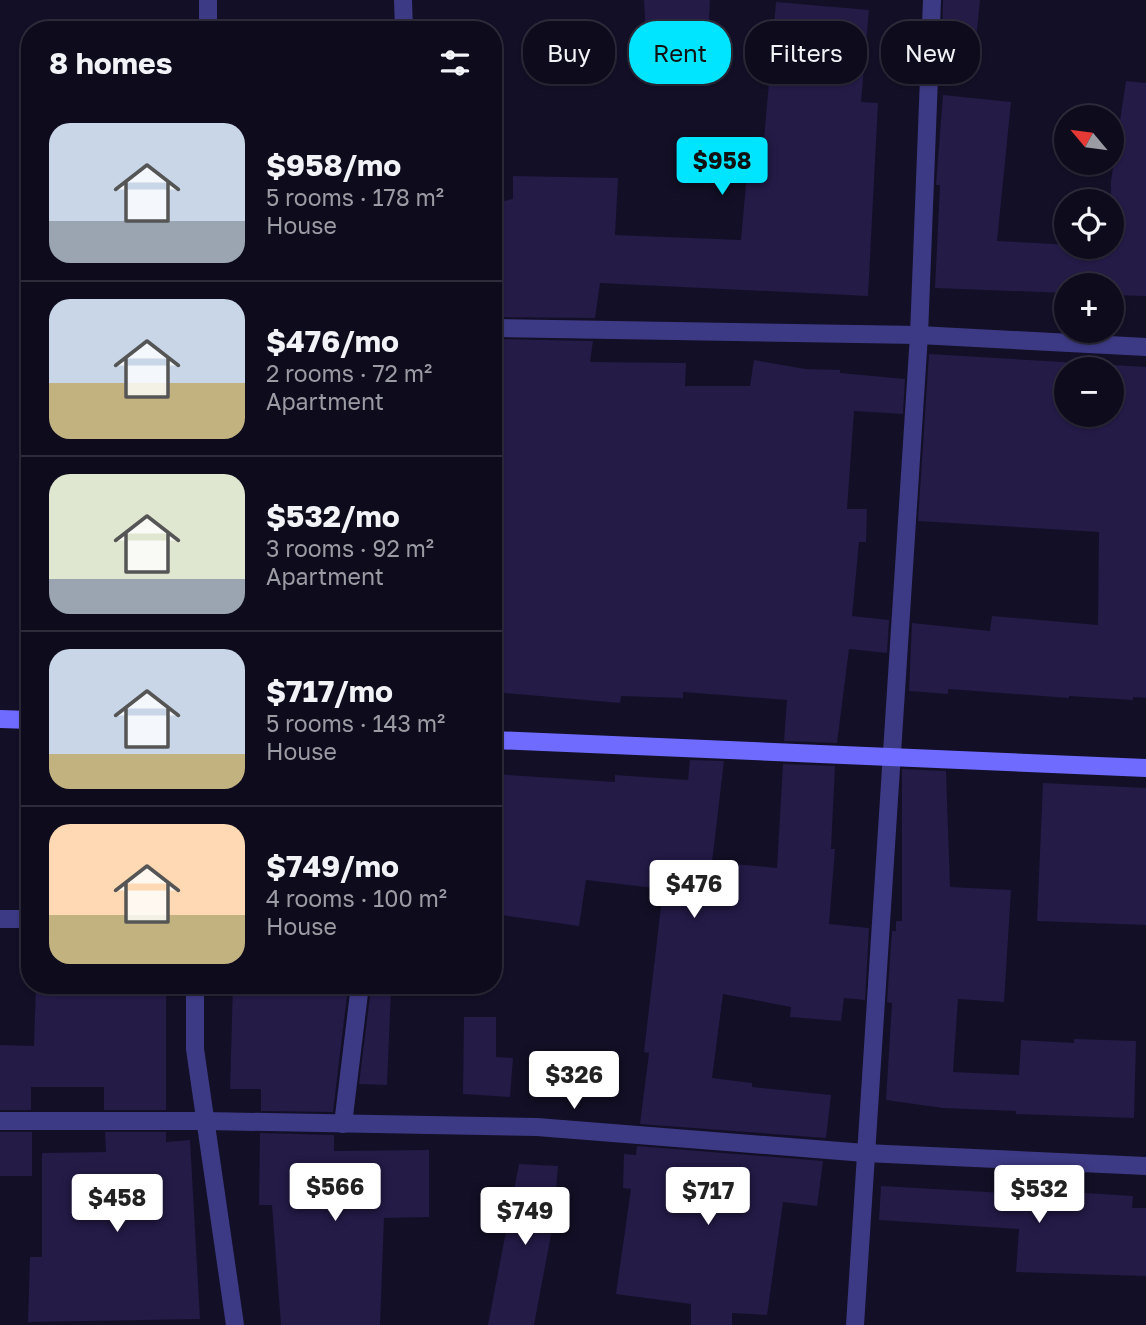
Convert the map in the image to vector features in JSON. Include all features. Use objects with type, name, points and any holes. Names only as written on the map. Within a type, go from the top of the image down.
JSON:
[{"type":"main road","points":[[0,719],[21,720]]},
{"type":"main road","points":[[502,740],[1146,768]]},
{"type":"street","points":[[208,0],[208,21]]},
{"type":"street","points":[[403,0],[404,21]]},
{"type":"street","points":[[855,1325],[889,757],[919,335],[932,0]]},
{"type":"street","points":[[502,328],[919,335],[1146,347]]},
{"type":"street","points":[[0,919],[21,919]]},
{"type":"street","points":[[195,994],[195,1049],[235,1325]]},
{"type":"street","points":[[343,1124],[358,994]]},
{"type":"street","points":[[0,1121],[206,1121],[537,1127],[865,1153],[1146,1167]]},
{"type":"building","points":[[644,0],[710,0],[709,21],[645,21]]},
{"type":"building","points":[[943,0],[980,0],[978,21],[943,21]]},
{"type":"building","points":[[776,2],[869,10],[867,33],[867,21],[774,21]]},
{"type":"building","points":[[1126,81],[1146,83],[1146,296],[1124,295],[1124,273],[1054,273],[1054,293],[935,288],[940,185],[936,185],[943,95],[1011,102],[997,241],[1054,244],[1054,259],[1124,259],[1124,189],[1111,189],[1112,175],[1124,175],[1122,105]]},
{"type":"building","points":[[769,84],[863,84],[861,102],[878,103],[868,296],[600,283],[595,318],[502,317],[502,201],[513,199],[513,176],[618,178],[615,235],[741,240],[747,173],[761,174]]},
{"type":"building","points":[[502,339],[593,341],[590,362],[686,363],[685,386],[750,386],[754,360],[805,369],[840,370],[840,373],[905,379],[903,414],[854,411],[847,509],[867,509],[866,542],[859,542],[852,616],[889,620],[887,653],[849,649],[837,743],[784,741],[787,700],[683,692],[683,698],[621,696],[620,703],[502,693]]},
{"type":"building","points":[[929,354],[1054,361],[1054,427],[1124,427],[1124,366],[1146,367],[1146,698],[1069,698],[948,689],[948,694],[909,691],[912,623],[990,631],[992,616],[1098,625],[1099,532],[918,521]]},
{"type":"building","points":[[690,760],[724,761],[712,862],[777,868],[783,764],[835,766],[831,849],[835,849],[829,924],[869,928],[865,1000],[844,998],[841,1021],[790,1017],[791,1007],[723,994],[712,1078],[752,1083],[752,1087],[831,1095],[826,1138],[640,1124],[649,1053],[644,1052],[663,889],[586,880],[579,926],[502,915],[502,775],[615,782],[615,775],[688,780]]},
{"type":"building","points":[[902,769],[946,771],[950,887],[1011,890],[1004,1002],[958,999],[953,1072],[1019,1075],[1021,1040],[1074,1043],[1074,1039],[1136,1041],[1134,1118],[1016,1114],[1016,1111],[943,1108],[886,1100],[892,1003],[887,1002],[892,931],[896,931],[896,921],[902,921]]},
{"type":"building","points":[[1043,783],[1146,788],[1146,925],[1037,921]]},
{"type":"building","points":[[36,994],[166,994],[166,1110],[104,1110],[104,1087],[31,1087],[31,1110],[0,1110],[0,1045],[34,1046]]},
{"type":"building","points":[[233,994],[347,994],[333,1112],[261,1111],[261,1089],[230,1089]]},
{"type":"building","points":[[370,994],[391,994],[387,1085],[359,1084]]},
{"type":"building","points":[[464,1017],[496,1017],[496,1057],[513,1058],[510,1097],[463,1094]]},
{"type":"building","points":[[0,1132],[32,1132],[32,1176],[0,1176]]},
{"type":"building","points":[[105,1132],[166,1132],[166,1142],[190,1140],[200,1319],[28,1322],[30,1257],[42,1257],[42,1153],[106,1152]]},
{"type":"building","points":[[260,1133],[334,1135],[334,1151],[429,1150],[429,1217],[384,1218],[380,1325],[281,1325],[272,1205],[259,1205]]},
{"type":"building","points":[[637,1146],[823,1161],[817,1206],[783,1202],[767,1315],[732,1313],[732,1325],[691,1325],[691,1304],[616,1294],[631,1189],[623,1188],[624,1154],[636,1155]]},
{"type":"building","points":[[519,1164],[558,1166],[553,1224],[534,1325],[488,1325]]},
{"type":"building","points":[[881,1186],[1022,1194],[1023,1189],[1133,1196],[1132,1208],[1146,1208],[1146,1276],[1016,1272],[1019,1229],[879,1220]]}]
